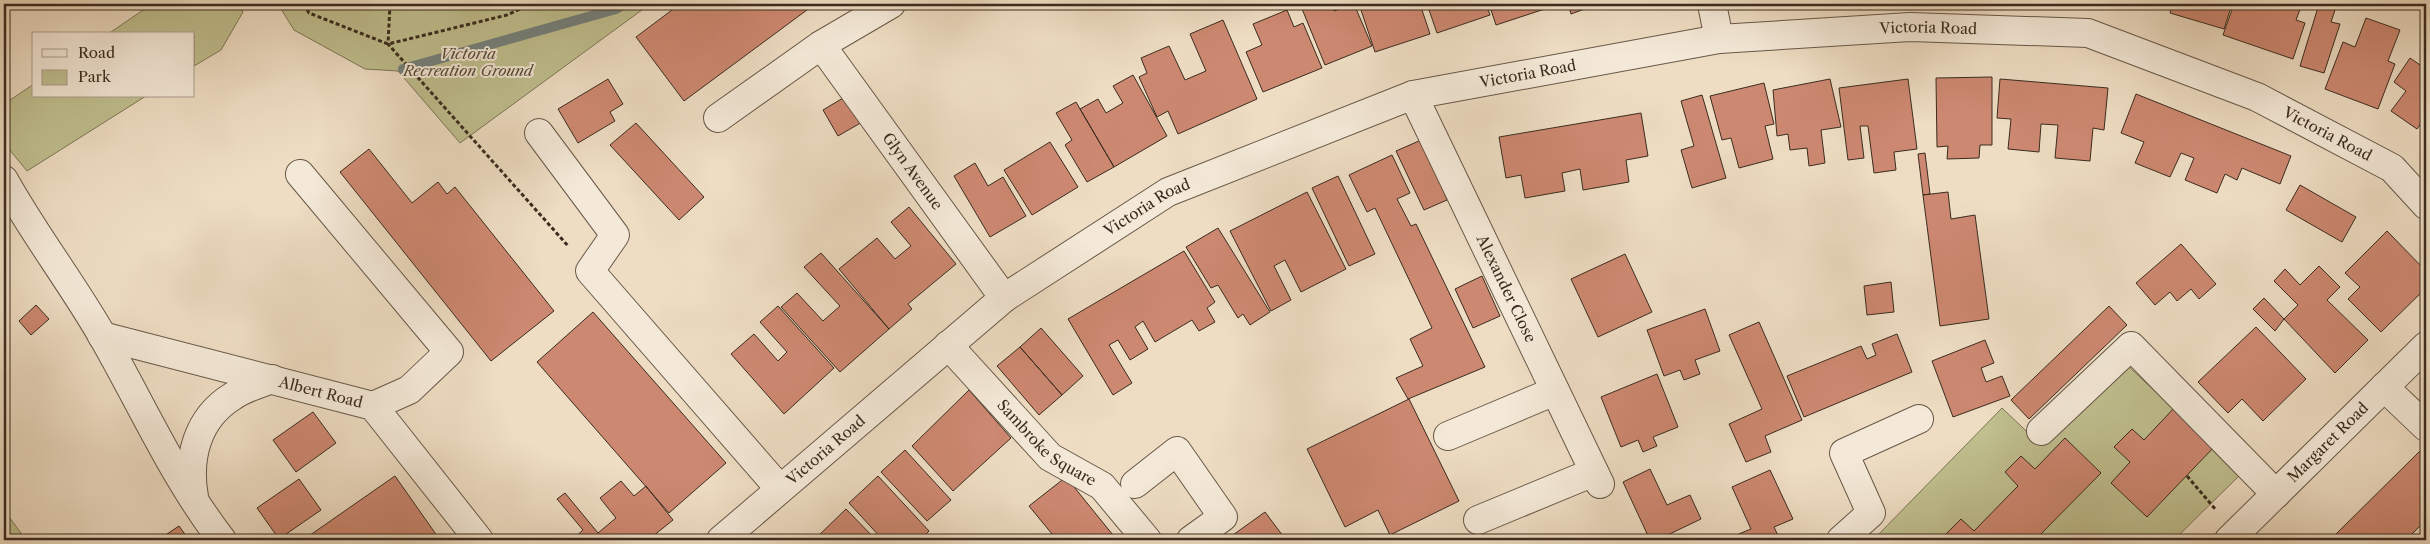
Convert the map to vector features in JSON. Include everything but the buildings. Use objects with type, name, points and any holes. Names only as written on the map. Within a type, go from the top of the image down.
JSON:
[{"type":"street","points":[[718,118],[821,45],[892,4]]},
{"type":"street","points":[[1712,4],[1720,39]]},
{"type":"street","name":"Victoria Road","points":[[720,540],[1004,298],[1168,192],[1413,94],[1720,39],[1910,27],[2088,33],[2257,97],[2392,168],[2426,205]]},
{"type":"street","name":"Glyn Avenue","points":[[821,45],[1004,298]]},
{"type":"street","name":"Alexander Close","points":[[1413,94],[1597,478],[1478,520]]},
{"type":"street","points":[[538,133],[614,235],[590,271],[780,489]]},
{"type":"street","points":[[300,174],[449,352],[409,390],[373,406]]},
{"type":"street","points":[[4,180],[18,207],[102,336],[196,506],[222,540]]},
{"type":"street","name":"Albert Road","points":[[102,336],[373,406],[479,540]]},
{"type":"street","name":"Sambroke Square","points":[[948,345],[1050,457],[1102,486],[1146,540]]},
{"type":"street","points":[[2041,431],[2131,346],[2276,494]]},
{"type":"street","name":"Margaret Road","points":[[2232,537],[2426,346]]},
{"type":"street","points":[[196,506],[190,476],[195,441],[211,416],[233,396],[272,379]]},
{"type":"street","points":[[2384,387],[2426,427]]},
{"type":"street","points":[[1448,436],[1555,391]]},
{"type":"street","points":[[1841,540],[1871,513],[1844,453],[1919,418]]},
{"type":"street","points":[[1135,484],[1177,451],[1222,517],[1191,540]]},
{"type":"path","points":[[304,4],[309,13],[388,44],[590,271]]},
{"type":"path","points":[[388,44],[390,4]]},
{"type":"path","points":[[388,44],[507,15],[531,4]]},
{"type":"path","points":[[2187,476],[2232,537]]},
{"type":"green space","points":[[152,4],[238,4],[243,12],[221,50],[195,65],[195,32],[111,32]]},
{"type":"green space","name":"Victoria Recreation Ground","points":[[278,4],[650,4],[460,143],[398,71],[365,69],[294,30]]},
{"type":"green space","points":[[32,85],[32,98],[143,98],[27,171],[4,143],[4,104]]},
{"type":"green space","points":[[2126,364],[2242,473],[2174,540],[1877,540],[1875,538],[2002,408],[2041,445]]},
{"type":"green space","points":[[4,510],[26,540],[4,540]]},
{"type":"waterway","points":[[403,69],[616,9],[624,4]]}]
